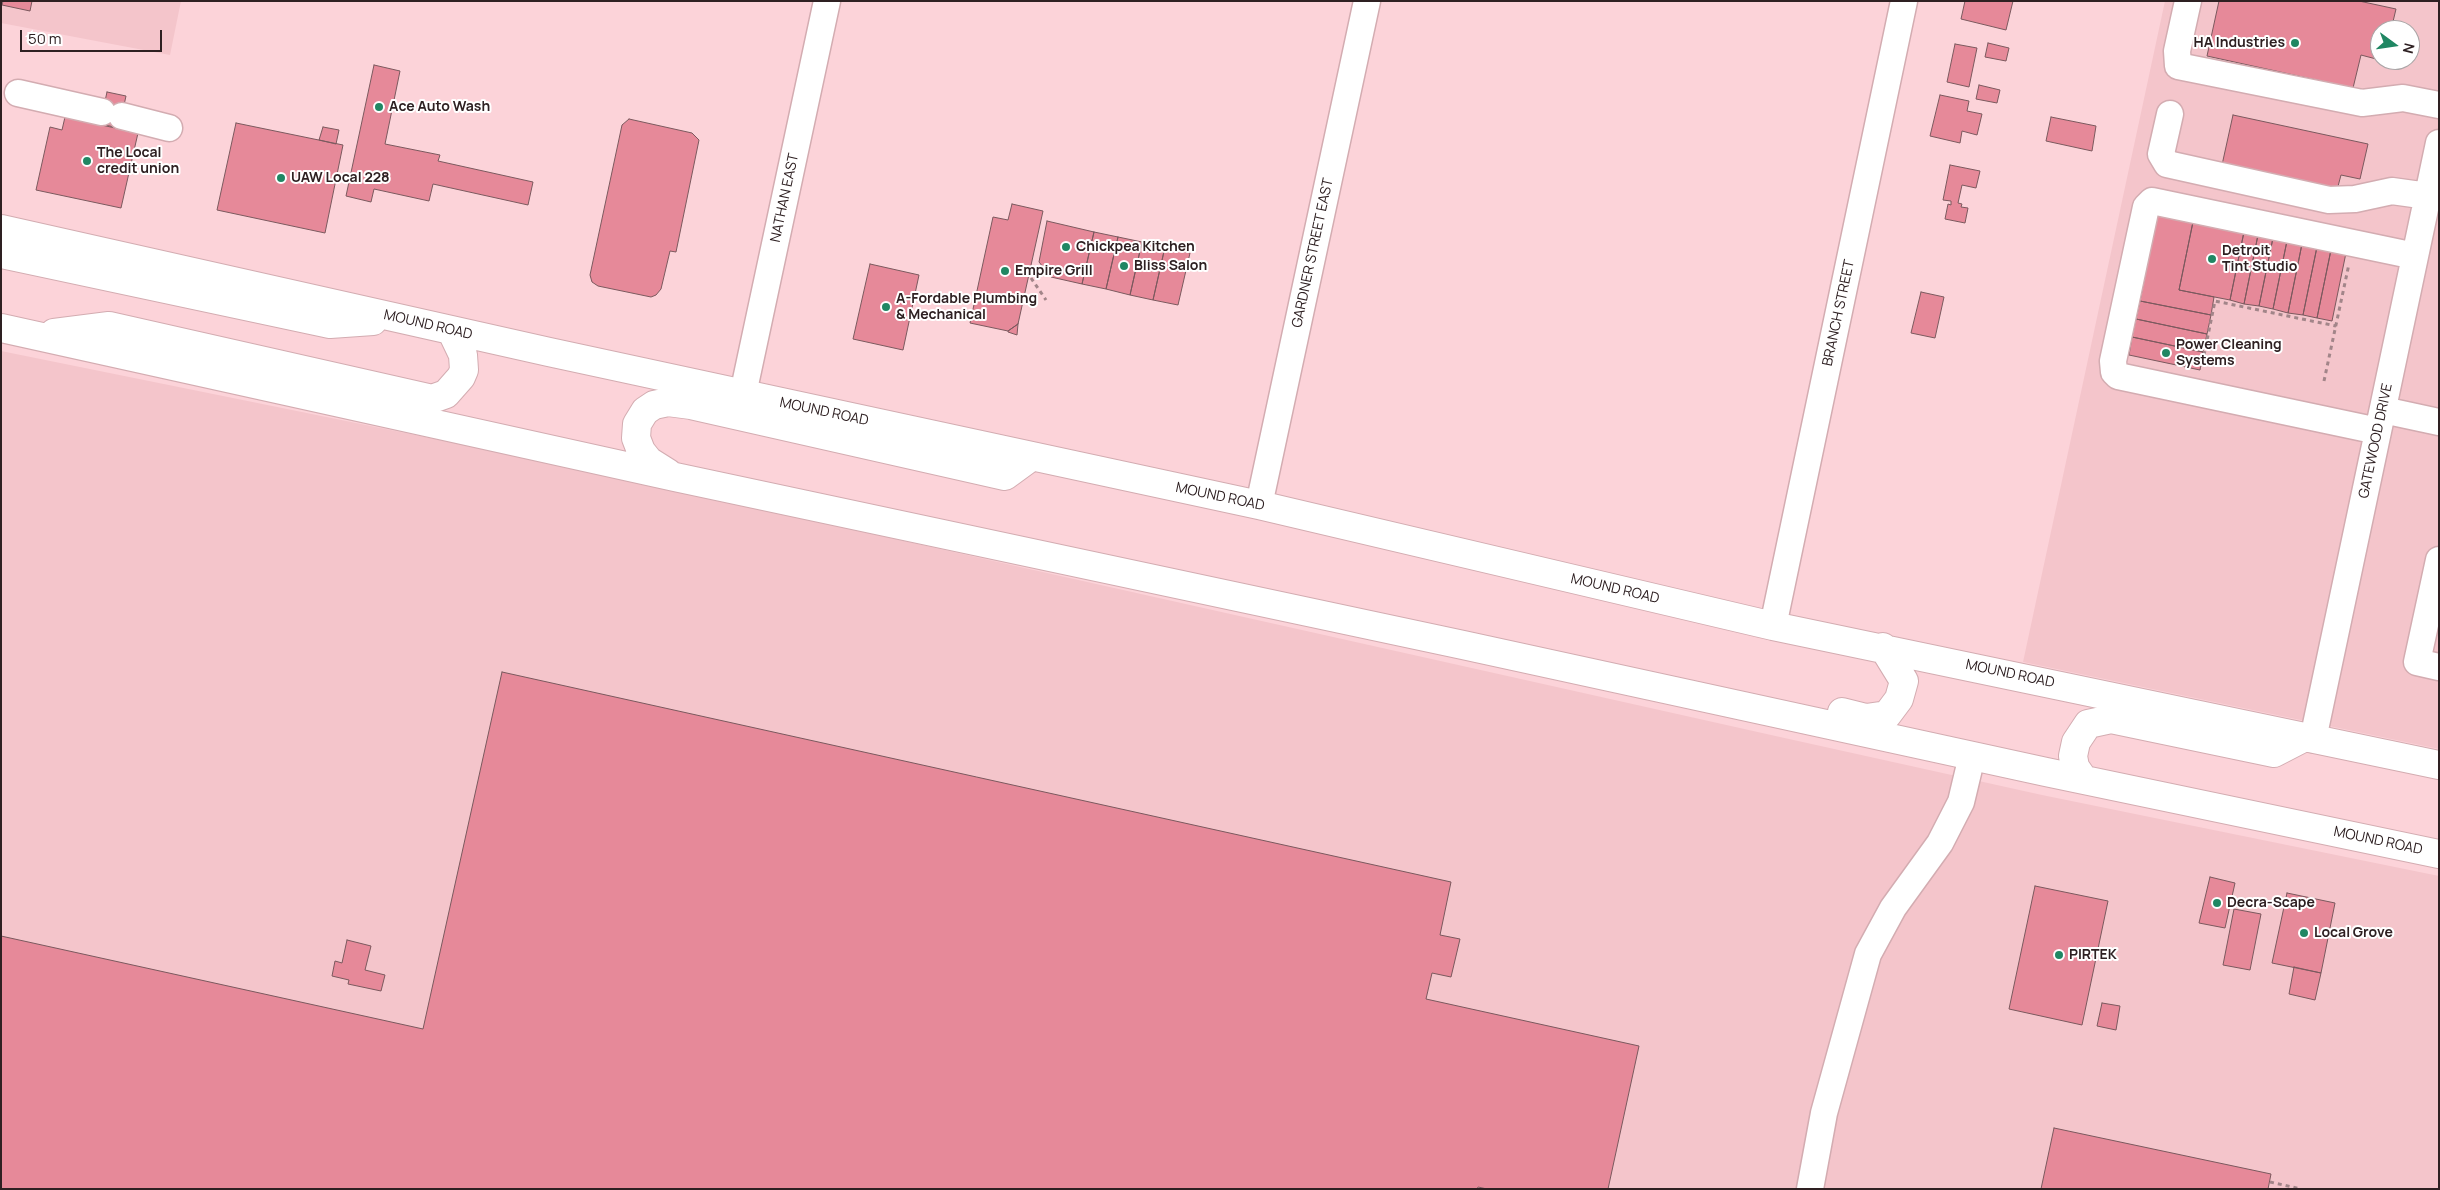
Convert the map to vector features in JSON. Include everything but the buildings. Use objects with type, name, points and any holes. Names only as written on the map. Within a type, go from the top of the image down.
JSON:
[{"type":"main road","name":"MOUND ROAD","points":[[1,229],[742,394],[1258,505],[1773,626],[1883,647],[2439,765]]},
{"type":"main road","points":[[1,254],[330,324],[402,319]]},
{"type":"main road","points":[[33,335],[109,326],[432,399],[446,394],[452,389],[464,370],[463,355],[451,330]]},
{"type":"main road","name":"MOUND ROAD","points":[[1,328],[675,478],[1463,645],[2084,780],[2439,854]]},
{"type":"main road","points":[[675,478],[649,461],[641,451],[636,438],[638,424],[645,411],[654,405],[668,402],[691,405],[1005,476],[1031,457]]},
{"type":"main road","points":[[1463,645],[1552,647],[1866,718],[1887,715],[1900,699],[1904,682],[1883,647]]},
{"type":"main road","points":[[2084,780],[2075,767],[2073,756],[2076,742],[2088,724],[2111,719],[2274,753],[2309,738]]},
{"type":"street","name":"NATHAN EAST","points":[[742,394],[827,1]]},
{"type":"street","name":"GARDNER STREET EAST","points":[[1258,505],[1367,1]]},
{"type":"street","name":"BRANCH STREET","points":[[1773,626],[1904,1]]},
{"type":"street","points":[[2188,1],[2177,51],[2178,66],[2362,103],[2404,98],[2439,105]]},
{"type":"street","points":[[18,93],[168,128]]},
{"type":"street","points":[[2170,114],[2161,154],[2167,164],[2329,200],[2355,199],[2433,185]]},
{"type":"street","name":"GATEWOOD DRIVE","points":[[2309,738],[2415,256],[2433,185],[2439,143]]},
{"type":"street","points":[[2415,256],[2152,202],[2146,207],[2113,367],[2118,376],[2380,421],[2439,422]]},
{"type":"street","points":[[2439,560],[2417,662],[2439,667]]},
{"type":"street","points":[[1810,1189],[1824,1113],[1868,954],[1893,908],[1940,843],[1961,802],[1972,756]]},
{"type":"path","points":[[2324,381],[2350,261]]},
{"type":"path","points":[[1031,278],[1046,300]]},
{"type":"path","points":[[2204,355],[2216,301],[2328,322],[2336,326]]},
{"type":"path","points":[[2270,1182],[2301,1189]]},
{"type":"shaded area","points":[[1,1],[181,1],[170,55],[1,23]]},
{"type":"shaded area","points":[[2165,1],[2439,1],[2439,749],[2023,662]]},
{"type":"shaded area","points":[[1,351],[578,468],[2042,795],[2439,876],[2439,1189],[1,1189]]},
{"type":"place","name":"HA Industries","points":[[2295,43]]},
{"type":"place","name":"Ace Auto Wash","points":[[379,107]]},
{"type":"place","name":"The Local credit union","points":[[87,161]]},
{"type":"place","name":"UAW Local 228","points":[[281,178]]},
{"type":"place","name":"Chickpea Kitchen","points":[[1066,247]]},
{"type":"place","name":"Detroit Tint Studio","points":[[2212,259]]},
{"type":"place","name":"Bliss Salon","points":[[1124,266]]},
{"type":"place","name":"Empire Grill","points":[[1005,271]]},
{"type":"place","name":"A-Fordable Plumbing & Mechanical","points":[[886,307]]},
{"type":"place","name":"Power Cleaning Systems","points":[[2166,353]]},
{"type":"place","name":"Decra-Scape","points":[[2217,903]]},
{"type":"place","name":"Local Grove","points":[[2304,933]]},
{"type":"place","name":"PIRTEK","points":[[2059,955]]}]
